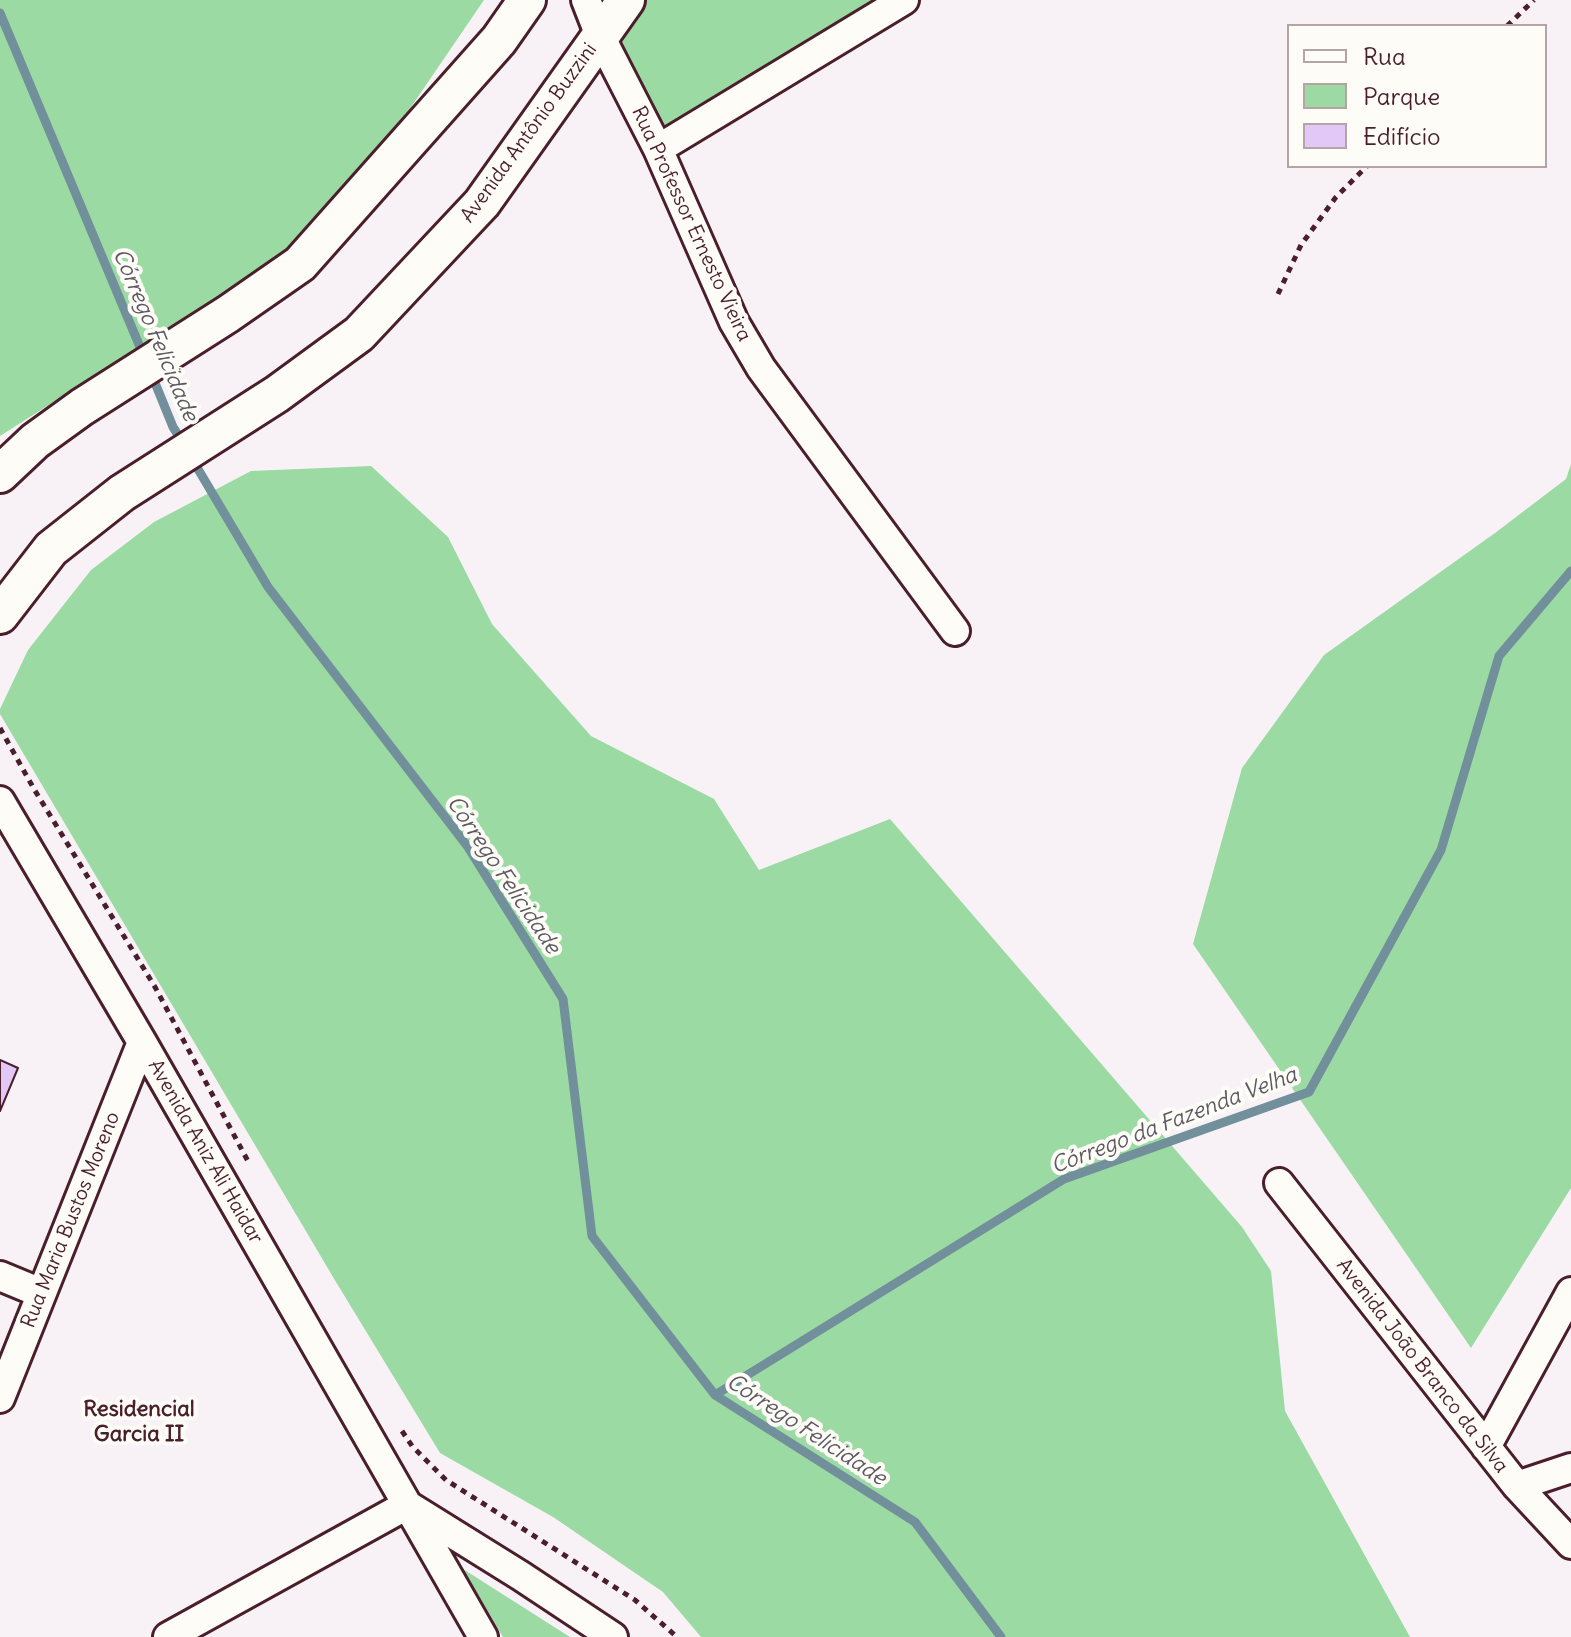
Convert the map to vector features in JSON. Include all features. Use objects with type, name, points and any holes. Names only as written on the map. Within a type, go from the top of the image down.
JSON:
[{"type":"street","points":[[0,474],[35,441],[82,407],[300,264],[489,51],[527,0]]},
{"type":"street","name":"Rua Professor Ernesto Vieira","points":[[586,0],[600,36],[658,149],[734,322],[761,368],[955,631]]},
{"type":"street","name":"Avenida Antônio Buzzini","points":[[0,615],[51,549],[122,493],[277,394],[359,334],[482,203],[626,0]]},
{"type":"street","points":[[658,149],[904,0]]},
{"type":"street","name":"Avenida Aniz Ali Haidar","points":[[0,801],[483,1637]]},
{"type":"street","name":"Rua Maria Bustos Moreno","points":[[0,1398],[142,1042]]},
{"type":"street","name":"Avenida João Branco da Silva","points":[[1279,1183],[1517,1486],[1571,1544]]},
{"type":"street","points":[[0,1276],[41,1293]]},
{"type":"street","points":[[1486,1447],[1571,1292]]},
{"type":"street","points":[[1517,1486],[1571,1468]]},
{"type":"street","points":[[168,1637],[407,1505]]},
{"type":"street","name":"Avenida Aniz Ali Haidar","points":[[407,1505],[613,1637]]},
{"type":"path","points":[[1509,24],[1534,0]]},
{"type":"path","points":[[1278,294],[1301,245],[1336,197],[1365,168]]},
{"type":"path","points":[[0,728],[155,987],[254,1173]]},
{"type":"path","points":[[397,1422],[412,1446],[446,1480],[635,1600],[677,1637]]},
{"type":"green space","points":[[0,0],[484,0],[353,192],[283,256],[0,436]]},
{"type":"green space","points":[[641,0],[894,0],[660,142],[611,40]]},
{"type":"green space","points":[[1571,464],[1571,1188],[1471,1348],[1193,944],[1242,768],[1324,655],[1566,479]]},
{"type":"green space","points":[[371,466],[448,537],[492,624],[591,736],[714,799],[759,870],[890,819],[1242,1227],[1271,1271],[1285,1411],[1410,1637],[701,1637],[663,1592],[553,1517],[440,1453],[0,714],[28,650],[91,570],[154,522],[251,471]]},
{"type":"green space","points":[[463,1569],[570,1637],[503,1637]]},
{"type":"building","points":[[0,1060],[18,1068],[0,1111]]},
{"type":"waterway","name":"Córrego Felicidade","points":[[0,13],[145,359]]},
{"type":"waterway","name":"Córrego Felicidade","points":[[151,373],[173,427],[185,446]]},
{"type":"waterway","name":"Córrego Felicidade","points":[[192,459],[268,587],[468,847],[563,999],[592,1236],[715,1395],[915,1522],[1001,1637]]},
{"type":"waterway","name":"Córrego da Fazenda Velha","points":[[715,1395],[1064,1179],[1309,1092],[1441,850],[1499,656],[1571,571]]},
{"type":"district","name":"Residencial Garcia II","points":[[139,1422]]}]
